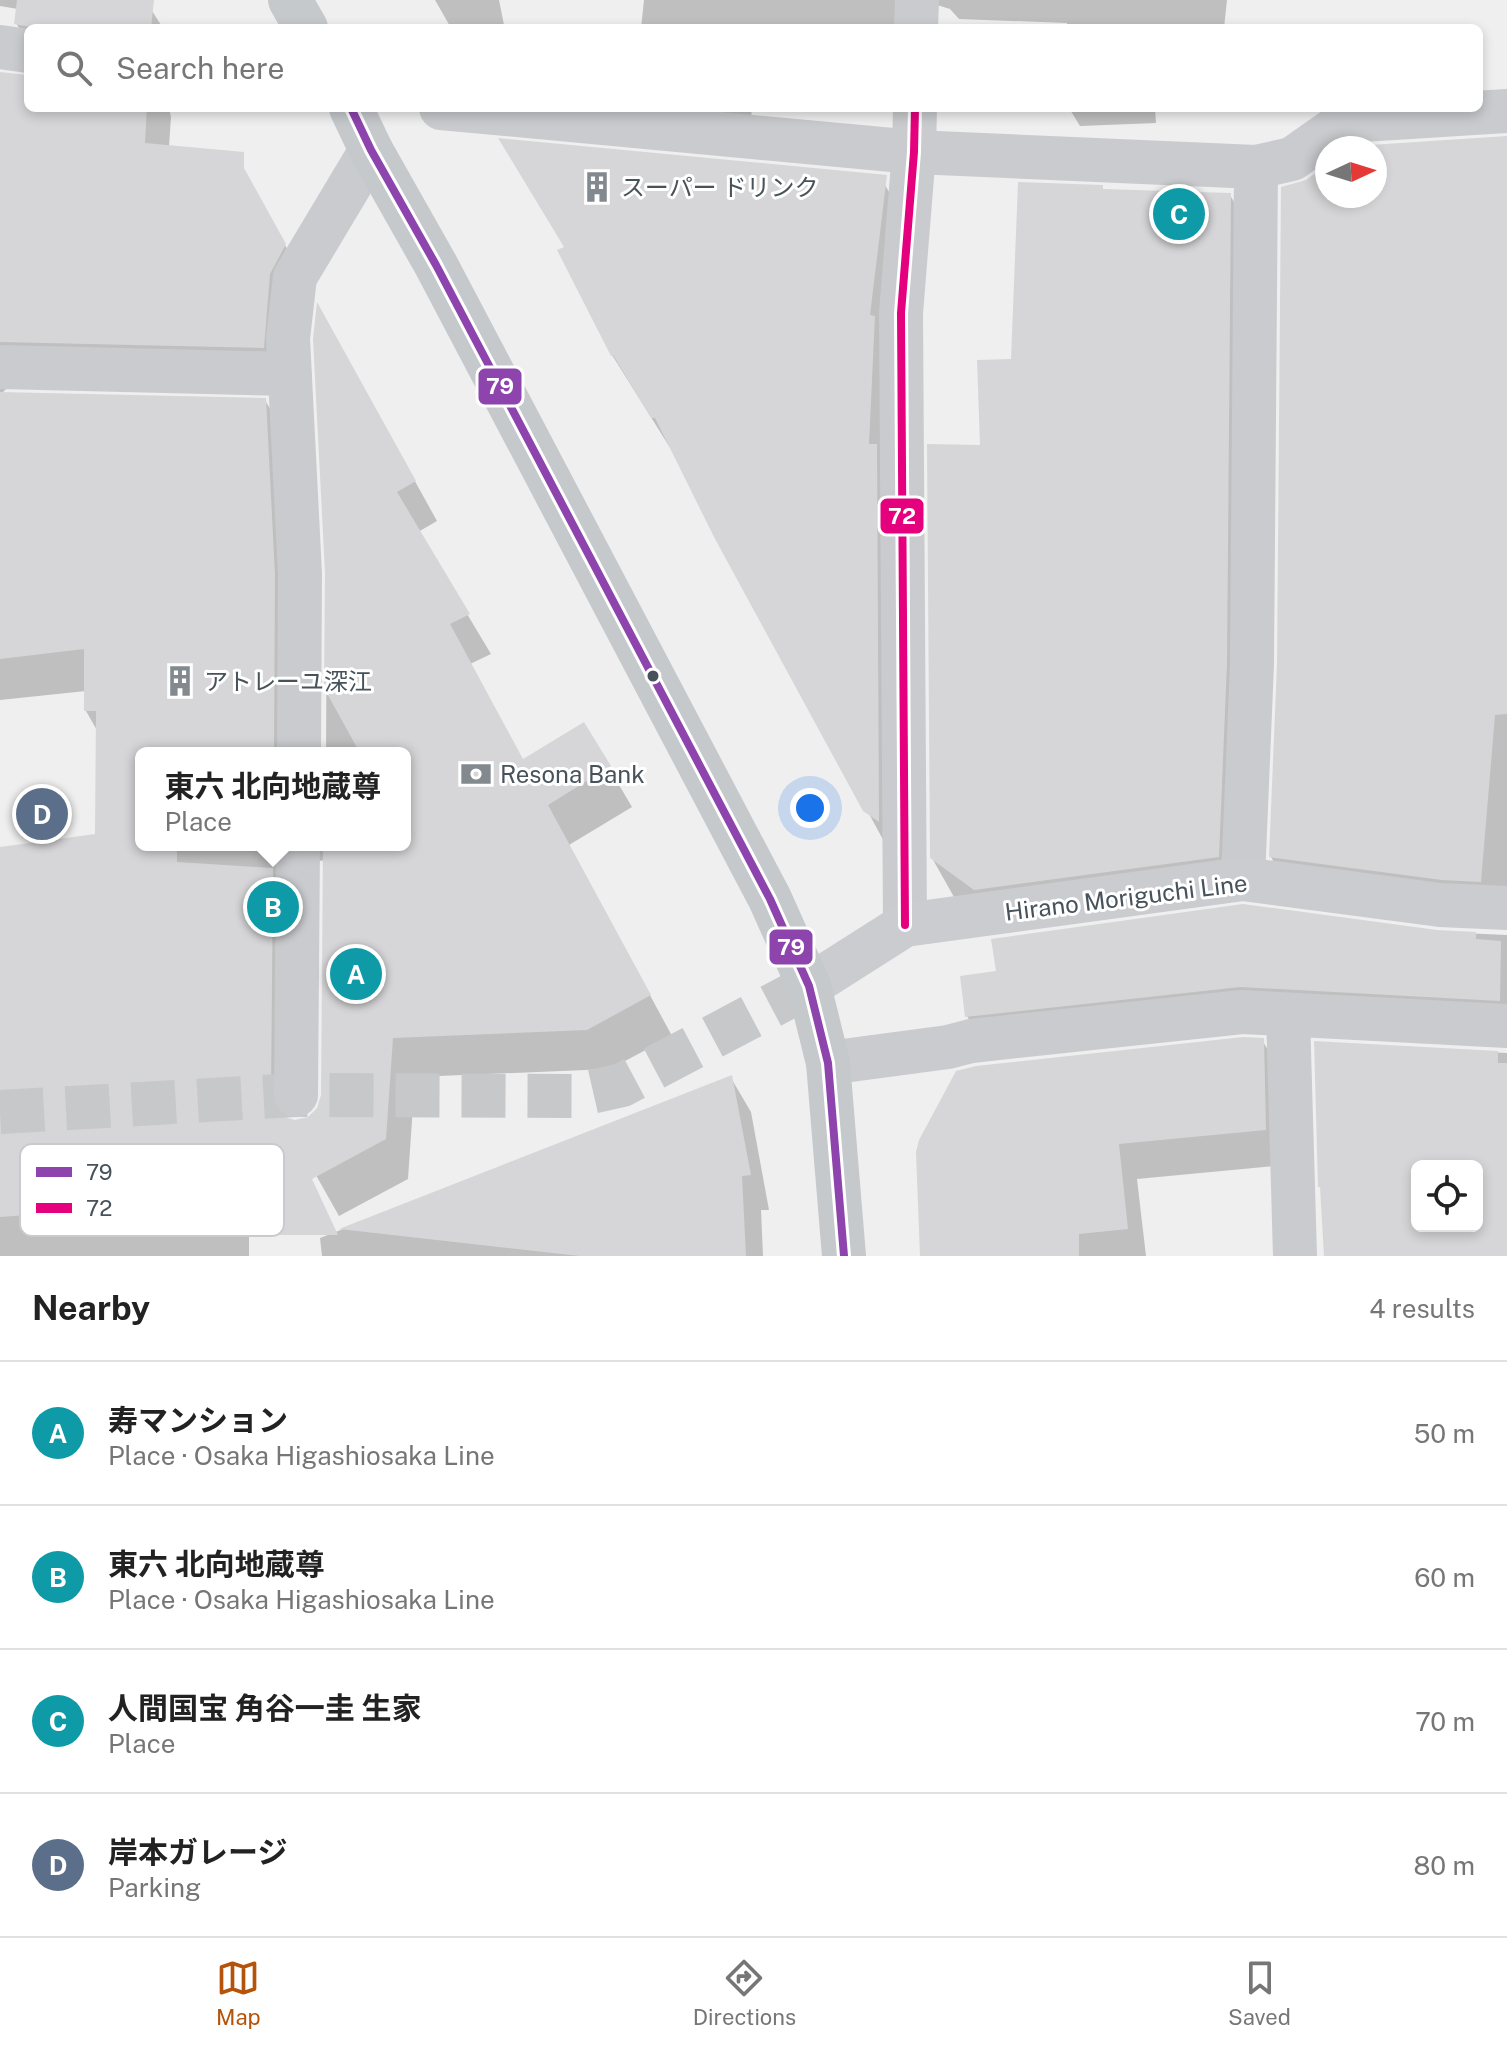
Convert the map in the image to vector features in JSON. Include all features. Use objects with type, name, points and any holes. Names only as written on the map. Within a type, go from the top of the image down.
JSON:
[{"type":"main road","points":[[290,0],[304,24]]},
{"type":"main road","points":[[353,112],[770,899],[809,986],[828,1063],[844,1256]]},
{"type":"main road","name":"Hirano Moriguchi Line","points":[[809,986],[905,925],[1243,879],[1440,905],[1507,908]]},
{"type":"street","points":[[916,24],[917,0]]},
{"type":"street","points":[[0,47],[24,50]]},
{"type":"street","points":[[484,112],[914,152],[1256,167],[1292,159],[1346,121],[1507,111]]},
{"type":"street","points":[[905,925],[901,313],[915,112]]},
{"type":"street","points":[[299,747],[300,574],[288,338],[295,277],[371,150]]},
{"type":"street","points":[[1243,879],[1252,664],[1256,167]]},
{"type":"street","points":[[0,367],[290,374]]},
{"type":"street","points":[[296,1095],[298,851]]},
{"type":"street","points":[[828,1063],[948,1047],[971,1041],[1242,1012],[1507,1026]]},
{"type":"street","points":[[1288,1015],[1295,1256]]},
{"type":"building","points":[[17,0],[154,0],[151,24],[14,24]]},
{"type":"building","points":[[0,72],[24,75],[24,112],[147,112],[145,143],[244,152],[244,168],[286,244],[270,274],[264,348],[0,342]]},
{"type":"building","points":[[1507,136],[1507,714],[1495,715],[1481,882],[1442,880],[1269,857],[1277,664],[1281,187],[1306,180],[1315,174],[1315,208],[1387,208],[1387,144]]},
{"type":"building","points":[[498,138],[887,175],[870,315],[875,316],[869,444],[877,444],[879,822],[863,811],[714,537],[655,418],[651,418],[611,356],[557,250],[564,247]]},
{"type":"building","points":[[1018,182],[1103,185],[1103,189],[1231,193],[1227,663],[1219,857],[974,890],[930,858],[927,444],[980,445],[977,360],[1011,359]]},
{"type":"building","points":[[317,302],[416,481],[397,492],[470,614],[450,624],[523,759],[584,722],[611,766],[548,805],[651,995],[587,1030],[393,1038],[386,1139],[312,1179],[338,1235],[284,1235],[284,1144],[20,1144],[20,1216],[0,1217],[0,847],[95,834],[96,711],[84,711],[84,649],[0,659],[0,392],[266,398],[275,575],[274,747],[135,747],[135,851],[177,851],[177,862],[273,868],[271,1096],[275,1108],[284,1117],[295,1120],[308,1117],[317,1108],[321,1095],[323,851],[411,851],[411,747],[357,747],[324,688],[325,573],[313,339]]},
{"type":"building","points":[[1243,904],[1437,930],[1476,932],[1476,939],[1501,941],[1500,1001],[1240,987],[965,1017],[960,976],[996,971],[991,939]]},
{"type":"building","points":[[1243,1037],[1264,1038],[1266,1130],[1119,1144],[1128,1229],[1079,1234],[1079,1256],[920,1256],[916,1152],[919,1140],[956,1071],[976,1066]]},
{"type":"building","points":[[1314,1041],[1498,1051],[1498,1063],[1507,1063],[1507,1256],[1324,1256]]},
{"type":"building","points":[[732,1075],[751,1175],[742,1176],[746,1256],[580,1256],[339,1229]]},
{"type":"tunnel","points":[[0,1112],[296,1095],[574,1096],[622,1085],[809,986]]},
{"type":"transit line","name":"79","points":[[353,112],[770,899],[809,986],[828,1063],[844,1256]]},
{"type":"transit line","name":"72","points":[[905,925],[901,313],[915,112]]},
{"type":"place","name":"スーパー ドリンク","points":[[597,187]]},
{"type":"place","name":"人間国宝 角谷一圭 生家","points":[[1179,214]]},
{"type":"place","name":"アトレーユ深江","points":[[180,681]]},
{"type":"place","name":"Resona Bank","points":[[476,774]]},
{"type":"place","name":"岸本ガレージ","points":[[42,814]]},
{"type":"place","name":"東六 北向地蔵尊","points":[[273,907]]},
{"type":"place","name":"寿マンション","points":[[356,974]]}]
